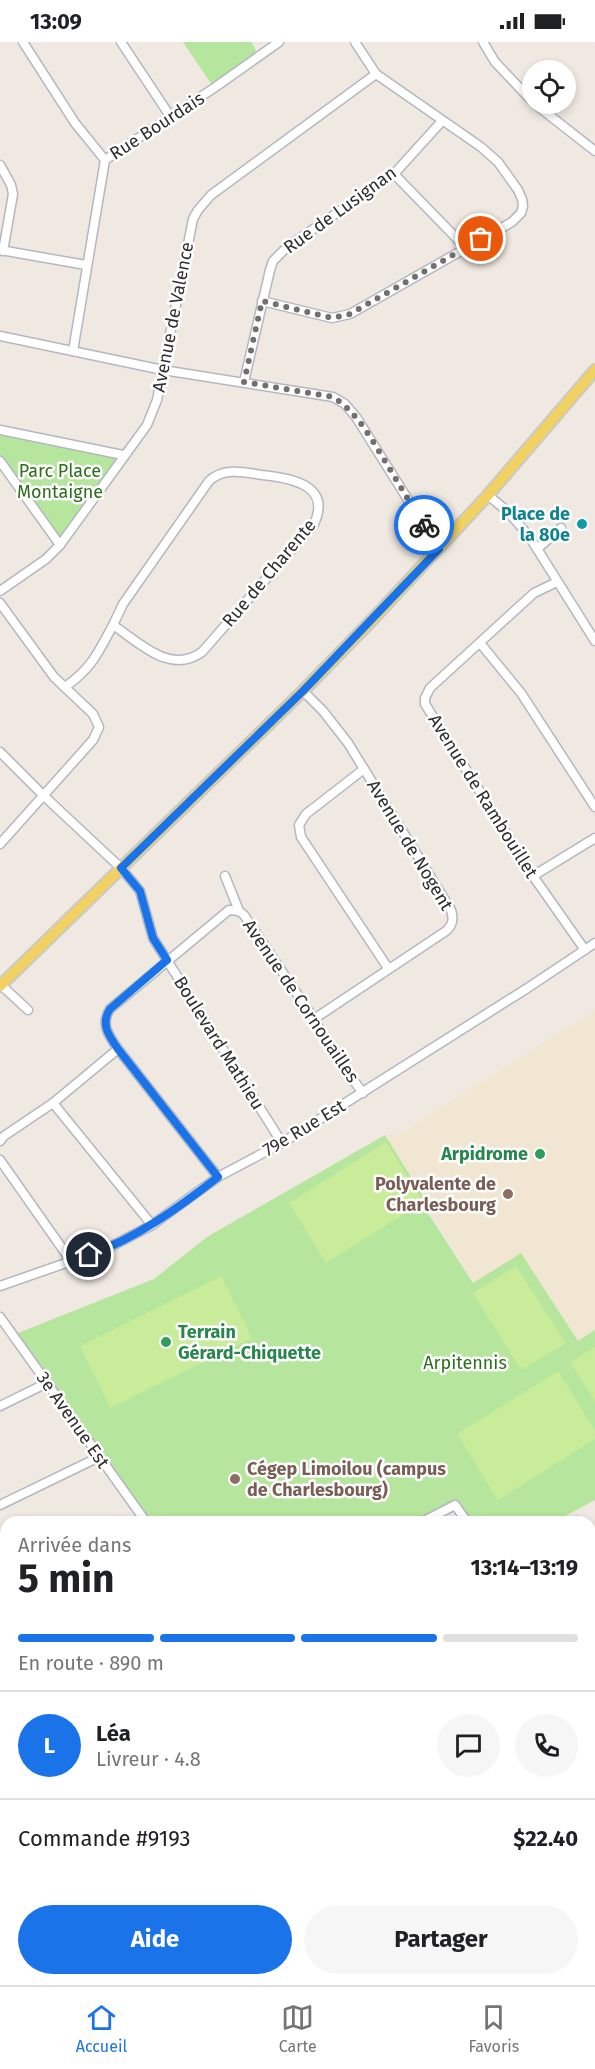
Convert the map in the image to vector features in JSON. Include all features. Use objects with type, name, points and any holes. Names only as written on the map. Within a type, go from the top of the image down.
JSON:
[{"type":"main road","points":[[1,986],[303,691],[439,549],[595,370]]},
{"type":"street","points":[[23,42],[75,123],[105,160]]},
{"type":"street","points":[[121,42],[170,116]]},
{"type":"street","name":"Rue Bourdais","points":[[73,351],[105,160],[279,42]]},
{"type":"street","points":[[262,301],[332,318],[342,316],[359,310],[512,222],[521,213],[523,206],[518,190],[498,162],[481,147],[376,74],[355,42]]},
{"type":"street","points":[[483,42],[495,62],[522,90]]},
{"type":"street","name":"Avenue de Valence","points":[[0,591],[38,565],[60,545],[123,455],[147,425],[157,400],[193,219],[198,210],[211,195],[376,74]]},
{"type":"street","points":[[549,114],[595,151]]},
{"type":"street","name":"Rue de Lusignan","points":[[244,382],[270,270],[279,254],[394,174],[442,121]]},
{"type":"street","points":[[0,165],[11,185],[13,194],[2,250],[86,265]]},
{"type":"street","points":[[394,174],[466,248]]},
{"type":"street","points":[[0,336],[163,370],[333,397],[345,404],[368,434],[439,549]]},
{"type":"street","points":[[0,430],[123,455]]},
{"type":"street","points":[[0,461],[60,545]]},
{"type":"street","name":"Rue de Charente","points":[[65,687],[81,676],[90,666],[123,604],[215,475],[233,471],[289,478],[307,486],[316,496],[319,510],[314,524],[202,652],[192,659],[176,661],[159,656],[113,625]]},
{"type":"street","points":[[488,495],[509,513],[529,536],[595,641]]},
{"type":"street","points":[[537,549],[561,528]]},
{"type":"street","name":"Avenue de Rambouillet","points":[[557,582],[534,593],[430,688],[424,698],[425,704],[533,876],[585,950]]},
{"type":"street","points":[[0,603],[54,677],[93,714],[99,727],[98,733],[0,844]]},
{"type":"street","points":[[480,643],[521,693],[595,807]]},
{"type":"street","name":"Avenue de Nogent","points":[[303,691],[348,743],[452,910],[453,916],[453,922],[446,931],[314,1019]]},
{"type":"street","name":"Boulevard Mathieu","points":[[0,752],[121,868],[140,891],[153,938],[282,1143]]},
{"type":"street","points":[[364,769],[306,814],[298,825],[301,837],[388,968]]},
{"type":"street","points":[[533,876],[595,838]]},
{"type":"street","name":"Avenue de Cornouailles","points":[[225,876],[240,911],[363,1093]]},
{"type":"street","name":"Avenue de Cornouailles","points":[[218,1177],[118,1049],[105,1027],[105,1016],[110,1009],[223,914],[229,910],[240,911]]},
{"type":"street","name":"79e Rue Est","points":[[0,1286],[106,1249],[152,1225],[218,1177],[282,1143],[363,1093],[595,943]]},
{"type":"street","points":[[1,986],[28,1010]]},
{"type":"street","points":[[0,1141],[53,1103],[118,1049]]},
{"type":"street","points":[[53,1103],[152,1225]]},
{"type":"street","points":[[0,1160],[71,1261]]},
{"type":"street","name":"3e Avenue Est","points":[[0,1317],[142,1516]]},
{"type":"street","points":[[0,1406],[47,1383]]},
{"type":"street","points":[[0,1505],[99,1457]]},
{"type":"street","points":[[434,1516],[455,1505],[463,1516]]},
{"type":"shaded area","name":"Polyvalente de Charlesbourg","points":[[595,1010],[595,1330],[578,1341],[521,1253],[473,1283],[385,1135],[396,1136]]},
{"type":"green space","points":[[183,42],[251,42],[259,56],[214,88]]},
{"type":"green space","name":"Parc Place Montaigne","points":[[0,430],[123,455],[60,545],[0,461]]},
{"type":"green space","name":"Arpitennis","points":[[385,1135],[427,1203],[426,1210],[473,1283],[521,1253],[578,1341],[595,1330],[595,1500],[565,1516],[463,1516],[455,1505],[434,1516],[142,1516],[13,1335],[154,1279],[207,1237]]},
{"type":"green space","points":[[386,1142],[423,1202],[326,1263],[289,1203]]},
{"type":"green space","points":[[516,1266],[566,1343],[521,1370],[473,1293]]},
{"type":"green space","name":"Terrain Gérard-Chiquette","points":[[221,1276],[252,1338],[110,1408],[80,1346]]},
{"type":"green space","points":[[595,1347],[595,1401],[570,1362]]},
{"type":"green space","points":[[558,1371],[595,1430],[595,1439],[498,1500],[457,1434]]},
{"type":"way so far","points":[[424,525],[368,434],[345,404],[333,397],[313,392],[244,382],[262,301],[332,318],[350,314],[481,239]]},
{"type":"place","name":"Place de la 80e","points":[[582,524]]},
{"type":"place","name":"Arpidrome","points":[[540,1154]]},
{"type":"place","name":"Polyvalente de Charlesbourg","points":[[508,1194]]},
{"type":"place","name":"Terrain Gérard-Chiquette","points":[[166,1342]]},
{"type":"place","name":"Cégep Limoilou (campus de Charlesbourg)","points":[[235,1479]]},
{"type":"route","points":[[89,1255],[106,1249],[152,1225],[218,1177],[118,1049],[105,1027],[105,1016],[110,1009],[167,960],[153,938],[140,891],[121,868],[303,691],[439,549],[424,525]]}]
